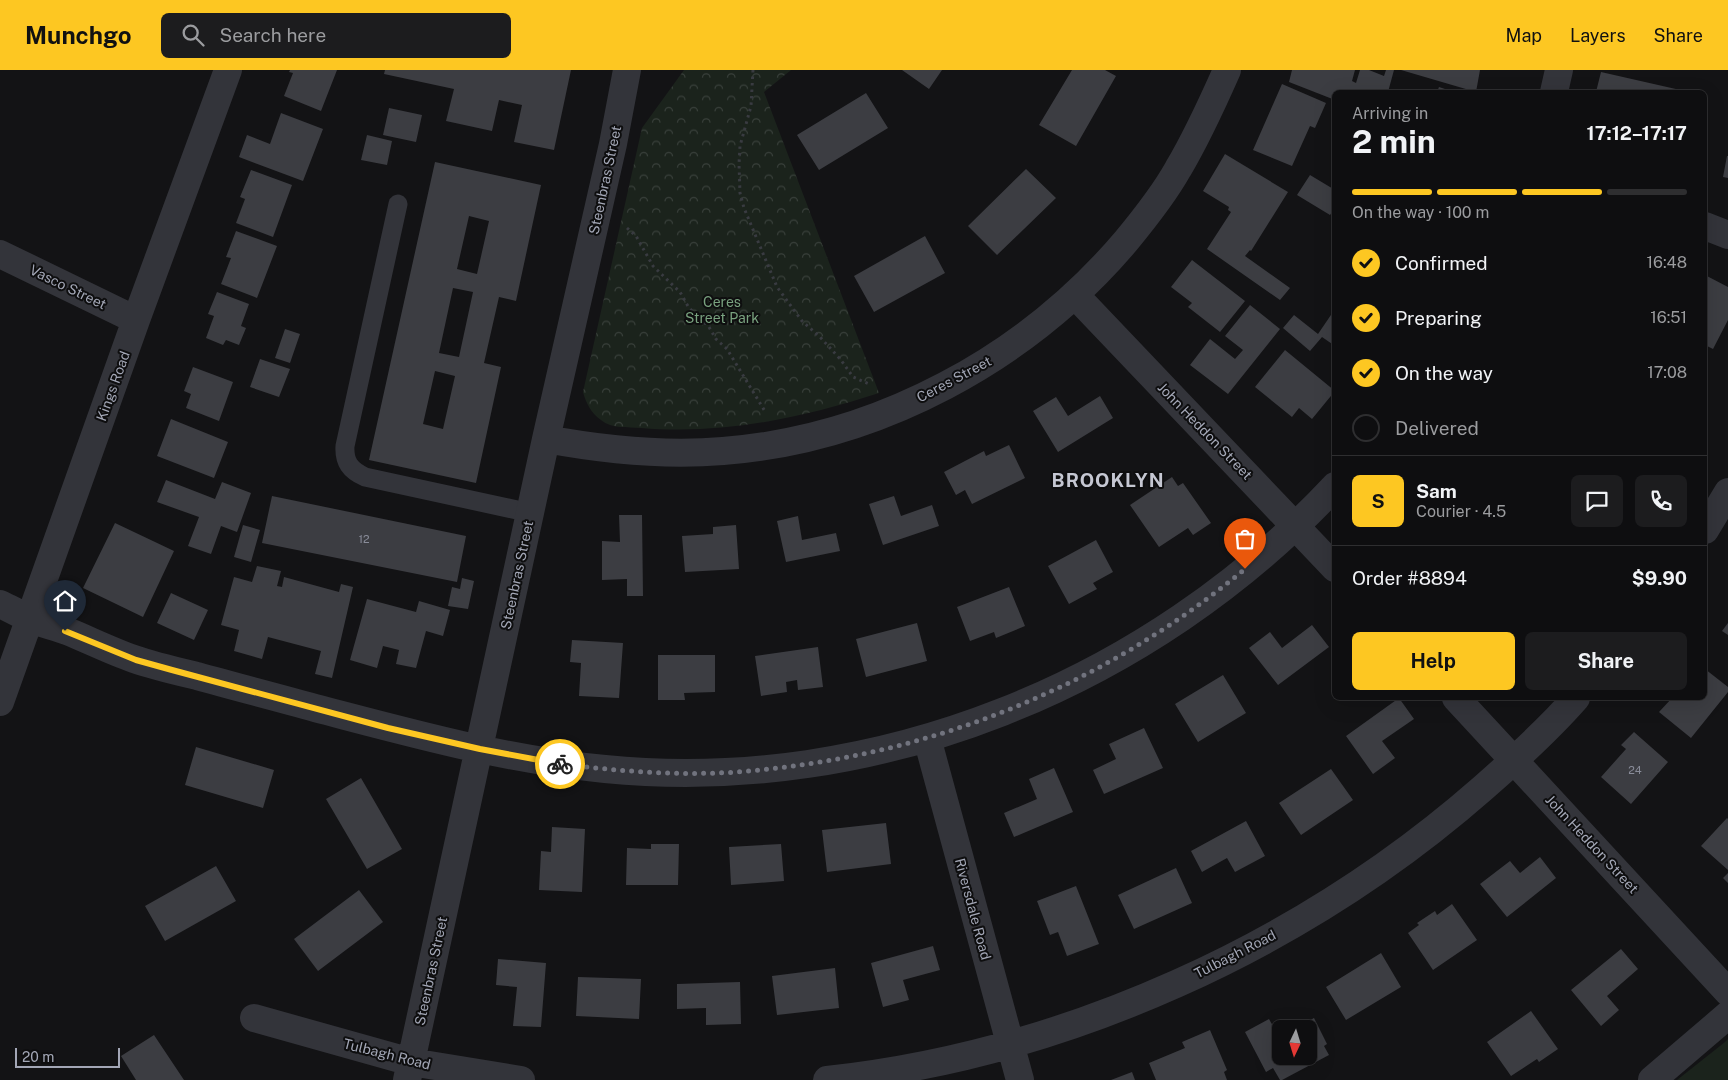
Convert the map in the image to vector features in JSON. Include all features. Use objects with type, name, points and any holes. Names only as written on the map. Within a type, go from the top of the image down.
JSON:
[{"type":"street","name":"Kings Road","points":[[0,702],[136,320],[228,70]]},
{"type":"street","name":"Steenbras Street","points":[[409,1071],[546,439],[613,144],[627,70]]},
{"type":"street","name":"Ceres Street","points":[[546,439],[588,447],[634,452],[724,451],[815,436],[896,408],[952,382],[996,357],[1037,327],[1076,295],[1108,262],[1145,218],[1178,170],[1205,121],[1227,70]]},
{"type":"street","points":[[1554,90],[1559,70]]},
{"type":"street","points":[[1707,227],[1728,234]]},
{"type":"street","name":"Vasco Street","points":[[0,254],[136,320]]},
{"type":"street","name":"John Heddon Street","points":[[1076,295],[1332,565]]},
{"type":"street","points":[[0,604],[30,619],[136,660],[388,728],[480,749],[543,762],[607,770],[672,773],[736,772],[800,765],[864,754],[927,738],[990,718],[1033,700],[1109,662],[1166,629],[1212,596],[1296,526],[1332,489]]},
{"type":"street","points":[[1707,527],[1728,492]]},
{"type":"street","name":"John Heddon Street","points":[[1458,700],[1728,992]]},
{"type":"street","name":"Tulbagh Road","points":[[827,1080],[930,1063],[1009,1044],[1079,1022],[1148,996],[1214,966],[1279,932],[1342,895],[1402,854],[1459,809],[1515,760],[1574,700]]},
{"type":"street","name":"Riversdale Road","points":[[927,738],[1020,1080]]},
{"type":"street","points":[[1652,1080],[1728,1016]]},
{"type":"street","name":"Tulbagh Road","points":[[254,1018],[409,1071],[522,1080]]},
{"type":"lane","points":[[398,204],[345,446],[345,456],[348,465],[356,473],[365,477],[531,513]]},
{"type":"path","points":[[753,70],[751,106],[740,146],[740,193],[744,208],[777,287],[802,321],[836,354],[853,377],[880,387],[896,408]]},
{"type":"path","points":[[597,214],[631,230],[653,266],[680,292],[689,308],[709,326],[716,339],[727,349],[767,415],[776,443]]},
{"type":"green space","name":"Ceres Street Park","points":[[684,70],[791,70],[764,92],[879,393],[791,417],[732,427],[702,429],[671,430],[615,426],[605,423],[589,407],[583,392],[642,128]]},
{"type":"green space","points":[[1728,1039],[1728,1080],[1677,1080],[1725,1042]]},
{"type":"building","points":[[290,70],[337,70],[321,111],[284,96],[293,73],[289,72]]},
{"type":"building","points":[[385,70],[571,70],[554,150],[514,142],[522,105],[499,100],[492,131],[446,121],[454,89],[384,74]]},
{"type":"building","points":[[902,70],[942,70],[929,89]]},
{"type":"building","points":[[1072,70],[1105,70],[1116,76],[1076,146],[1039,125]]},
{"type":"building","points":[[1292,70],[1355,70],[1352,81],[1356,83],[1360,70],[1369,70],[1384,76],[1386,70],[1394,70],[1389,90],[1332,90],[1332,99],[1289,82]]},
{"type":"building","points":[[1401,70],[1480,70],[1476,90],[1469,90]]},
{"type":"building","points":[[1601,72],[1680,90],[1596,90]]},
{"type":"building","points":[[1282,84],[1326,103],[1315,128],[1310,126],[1292,166],[1253,150]]},
{"type":"building","points":[[866,93],[888,128],[819,170],[797,135]]},
{"type":"building","points":[[389,108],[422,115],[416,142],[383,135]]},
{"type":"building","points":[[281,113],[323,129],[303,181],[239,157],[247,135],[270,144]]},
{"type":"building","points":[[367,135],[392,141],[387,165],[361,160]]},
{"type":"building","points":[[1225,154],[1288,192],[1251,251],[1245,256],[1290,288],[1280,300],[1207,249],[1231,212],[1228,210],[1229,207],[1203,191]]},
{"type":"building","points":[[1728,156],[1728,178],[1723,177]]},
{"type":"building","points":[[435,162],[541,185],[516,301],[499,297],[484,363],[501,367],[476,483],[369,460]],"holes":[[[469,216],[489,221],[477,274],[457,269]],[[453,288],[473,292],[459,357],[439,353]],[[435,371],[455,376],[443,429],[423,424]]]},
{"type":"building","points":[[1026,169],[1056,198],[997,255],[968,226]]},
{"type":"building","points":[[251,170],[292,185],[273,237],[236,223],[245,199],[240,197]]},
{"type":"building","points":[[1310,175],[1332,188],[1332,212],[1330,215],[1297,195]]},
{"type":"building","points":[[236,231],[277,246],[257,298],[221,284],[231,258],[226,257]]},
{"type":"building","points":[[925,236],[945,273],[874,312],[854,276]]},
{"type":"building","points":[[1192,260],[1245,301],[1220,332],[1188,307],[1192,303],[1171,287]]},
{"type":"building","points":[[1707,276],[1728,287],[1728,320],[1713,349],[1707,346]]},
{"type":"building","points":[[217,292],[249,304],[241,326],[246,328],[239,345],[226,340],[223,345],[206,338],[214,316],[208,314]]},
{"type":"building","points":[[1250,305],[1280,329],[1228,394],[1190,365],[1210,339],[1235,359],[1243,350],[1225,336]]},
{"type":"building","points":[[1332,313],[1332,344],[1322,337],[1310,351],[1283,328],[1294,315],[1318,334]]},
{"type":"building","points":[[285,329],[300,334],[290,363],[275,358]]},
{"type":"building","points":[[1285,350],[1332,389],[1332,395],[1312,419],[1299,408],[1292,417],[1255,387]]},
{"type":"building","points":[[260,359],[290,369],[279,397],[250,387]]},
{"type":"building","points":[[193,367],[233,382],[219,421],[186,408],[191,394],[184,391]]},
{"type":"building","points":[[1100,396],[1113,418],[1058,452],[1033,411],[1056,397],[1068,416]]},
{"type":"building","points":[[171,419],[228,442],[214,478],[157,456]]},
{"type":"building","points":[[1009,445],[1025,478],[972,504],[965,490],[956,495],[944,472],[984,451],[986,456]]},
{"type":"building","points":[[1172,477],[1178,486],[1183,483],[1211,523],[1193,535],[1188,528],[1159,547],[1130,505]]},
{"type":"building","points":[[166,480],[215,499],[222,482],[251,493],[237,532],[221,526],[211,554],[188,546],[199,517],[157,502]]},
{"type":"building","points":[[272,496],[466,536],[457,582],[262,543]]},
{"type":"building","points":[[894,496],[901,516],[932,505],[939,526],[883,545],[869,504]]},
{"type":"building","points":[[619,515],[642,515],[643,596],[627,596],[627,579],[602,580],[602,541],[620,542]]},
{"type":"building","points":[[798,516],[802,540],[836,533],[840,551],[786,562],[777,521]]},
{"type":"building","points":[[115,523],[174,551],[143,617],[83,588]]},
{"type":"building","points":[[243,525],[260,530],[251,562],[234,557]]},
{"type":"building","points":[[736,525],[739,569],[685,572],[682,536],[713,534],[713,527]]},
{"type":"building","points":[[1096,540],[1113,572],[1093,583],[1097,589],[1069,604],[1048,566]]},
{"type":"building","points":[[257,566],[281,571],[277,586],[282,587],[284,577],[339,592],[341,584],[353,587],[332,678],[315,674],[321,651],[268,637],[262,659],[234,651],[239,630],[221,625],[234,577],[252,582]]},
{"type":"building","points":[[462,578],[474,581],[468,609],[448,606],[452,587],[460,589]]},
{"type":"building","points":[[1009,587],[1025,626],[996,638],[994,632],[970,641],[957,607]]},
{"type":"building","points":[[171,593],[208,610],[194,640],[157,623]]},
{"type":"building","points":[[367,599],[416,612],[419,601],[450,610],[443,636],[426,631],[416,668],[396,664],[399,650],[383,646],[377,668],[350,660]]},
{"type":"building","points":[[917,623],[927,661],[866,677],[856,639]]},
{"type":"building","points":[[1728,623],[1728,635],[1722,631]]},
{"type":"building","points":[[1312,625],[1329,647],[1278,685],[1249,648],[1270,632],[1282,648]]},
{"type":"building","points":[[572,640],[623,643],[619,698],[579,696],[581,663],[570,662]]},
{"type":"building","points":[[818,647],[823,687],[798,690],[797,680],[786,682],[787,692],[761,696],[755,656]]},
{"type":"building","points":[[658,655],[715,655],[715,692],[684,693],[685,700],[658,700]]},
{"type":"building","points":[[1707,671],[1728,687],[1728,692],[1691,738],[1659,712],[1670,700],[1707,700]]},
{"type":"building","points":[[1223,675],[1246,713],[1198,742],[1175,704]]},
{"type":"building","points":[[1396,700],[1400,700],[1414,719],[1382,741],[1395,758],[1373,774],[1346,736]]},
{"type":"building","points":[[1144,728],[1163,768],[1104,794],[1093,770],[1116,759],[1109,744]]},
{"type":"building","points":[[1634,732],[1668,762],[1631,804],[1601,777],[1626,749],[1621,745]]},
{"type":"building","points":[[196,747],[274,770],[263,808],[185,785]]},
{"type":"building","points":[[1054,768],[1073,812],[1014,837],[1004,813],[1037,799],[1029,779]]},
{"type":"building","points":[[1331,769],[1353,800],[1301,835],[1279,803]]},
{"type":"building","points":[[361,778],[402,849],[367,869],[326,799]]},
{"type":"building","points":[[1728,819],[1728,870],[1701,846]]},
{"type":"building","points":[[1246,821],[1265,856],[1235,872],[1227,858],[1202,872],[1191,851]]},
{"type":"building","points":[[886,823],[891,864],[827,872],[822,830]]},
{"type":"building","points":[[552,827],[585,829],[582,892],[539,890],[541,851],[551,852]]},
{"type":"building","points":[[651,844],[679,844],[678,885],[626,885],[627,848],[651,849]]},
{"type":"building","points":[[781,844],[784,881],[731,885],[729,847]]},
{"type":"building","points":[[1540,857],[1556,878],[1507,917],[1480,884],[1510,861],[1520,873]]},
{"type":"building","points":[[216,866],[236,901],[165,941],[145,906]]},
{"type":"building","points":[[1176,868],[1192,903],[1134,929],[1118,895]]},
{"type":"building","points":[[1728,873],[1728,883],[1723,878]]},
{"type":"building","points":[[1076,886],[1099,944],[1067,956],[1058,932],[1050,935],[1037,901]]},
{"type":"building","points":[[359,890],[383,922],[318,971],[294,939]]},
{"type":"building","points":[[1452,904],[1477,940],[1433,970],[1408,933],[1419,925],[1417,923],[1435,911],[1437,915]]},
{"type":"building","points":[[933,946],[940,970],[903,980],[909,1000],[883,1007],[871,963]]},
{"type":"building","points":[[1621,949],[1638,969],[1607,996],[1619,1010],[1601,1026],[1571,990]]},
{"type":"building","points":[[1381,953],[1401,987],[1346,1020],[1326,987]]},
{"type":"building","points":[[498,959],[546,963],[541,1027],[513,1026],[517,987],[496,985]]},
{"type":"building","points":[[835,968],[839,1008],[777,1015],[772,976]]},
{"type":"building","points":[[578,977],[641,979],[639,1019],[576,1016]]},
{"type":"building","points":[[740,982],[741,1024],[706,1025],[706,1008],[677,1009],[677,984]]},
{"type":"building","points":[[1531,1011],[1558,1049],[1539,1062],[1537,1059],[1511,1076],[1487,1042]]},
{"type":"building","points":[[1269,1019],[1272,1024],[1272,1065],[1310,1065],[1282,1080],[1280,1080],[1273,1068],[1266,1072],[1245,1032]]},
{"type":"building","points":[[1318,1026],[1327,1044],[1324,1046],[1329,1055],[1318,1061]]},
{"type":"building","points":[[1210,1030],[1227,1070],[1224,1072],[1227,1080],[1156,1080],[1149,1063],[1185,1048],[1182,1042]]},
{"type":"building","points":[[154,1035],[184,1080],[136,1080],[121,1056]]},
{"type":"building","points":[[1132,1072],[1135,1080],[1111,1080]]},
{"type":"way so far","points":[[560,764],[607,770],[672,773],[736,772],[800,765],[864,754],[927,738],[1005,712],[1051,692],[1109,662],[1166,629],[1220,590],[1245,569]]},
{"type":"district","name":"BROOKLYN","points":[[1108,480]]},
{"type":"route","points":[[65,631],[136,660],[172,670],[388,728],[480,749],[560,764]]}]
